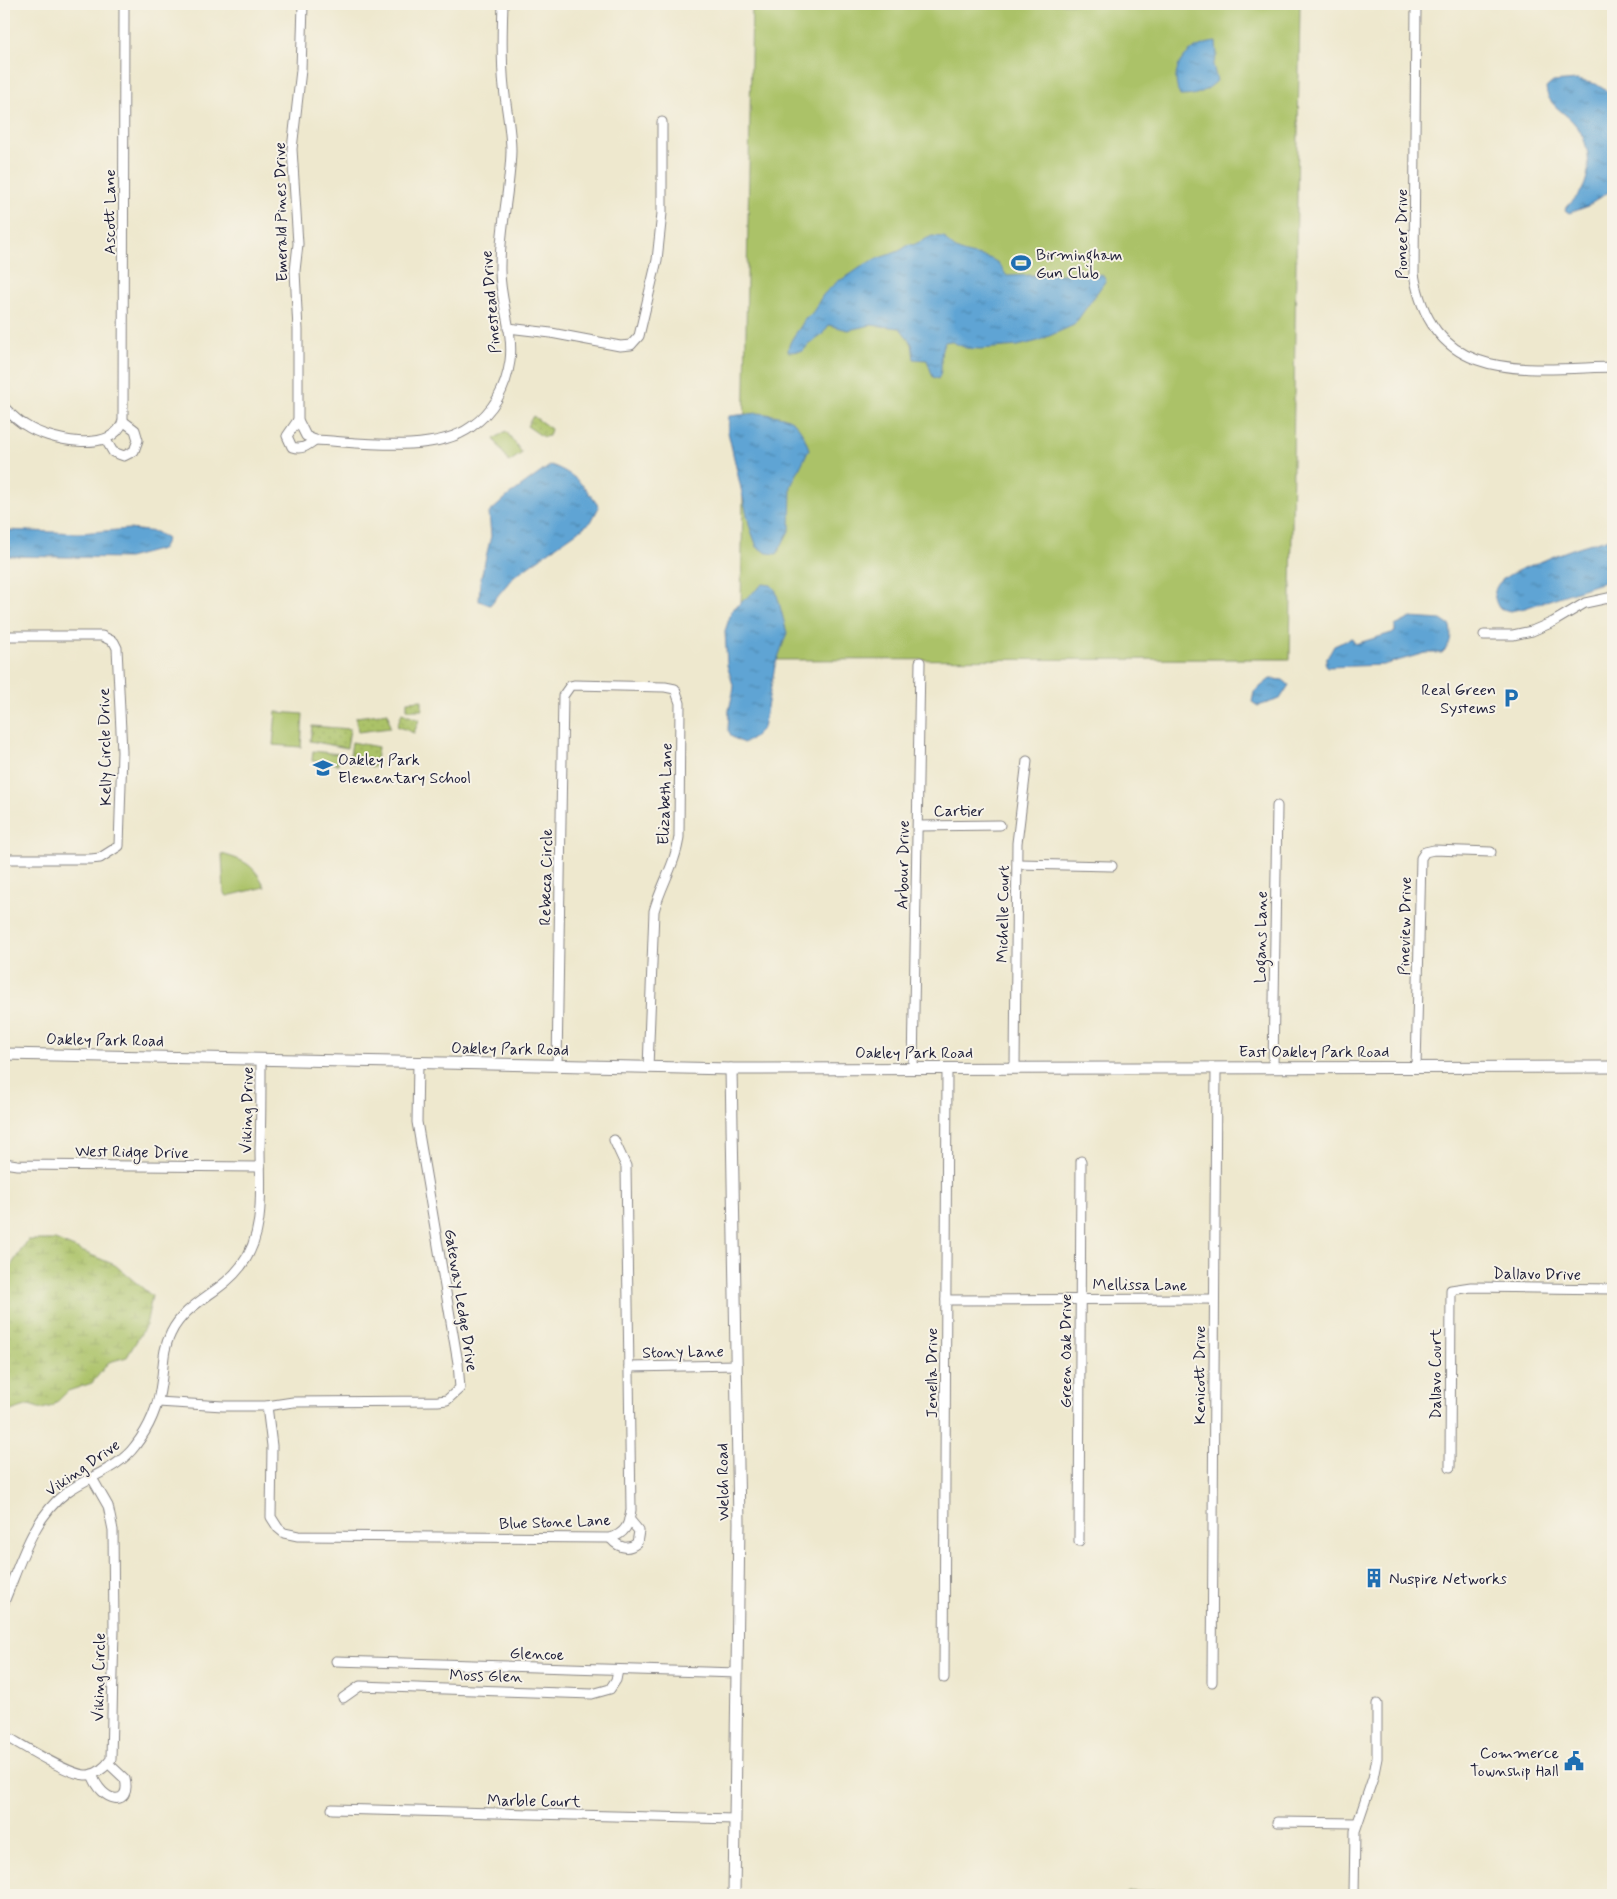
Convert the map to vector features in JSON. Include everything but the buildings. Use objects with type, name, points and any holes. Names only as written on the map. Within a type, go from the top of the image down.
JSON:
[{"type":"street","name":"Ascott Lane","points":[[123,421],[124,4]]},
{"type":"street","name":"Emerald Pines Drive","points":[[298,420],[287,436],[288,442],[292,447],[298,449],[305,448],[310,438],[298,420],[298,330],[295,271],[298,244],[292,149],[300,70],[303,4]]},
{"type":"street","name":"Pinestead Drive","points":[[310,438],[420,443],[447,438],[470,428],[498,402],[510,362],[511,340],[500,286],[499,245],[511,150],[502,66],[503,4]]},
{"type":"street","name":"Pioneer Drive","points":[[1416,4],[1414,274],[1426,317],[1453,346],[1486,364],[1509,369],[1613,368]]},
{"type":"street","points":[[508,328],[551,333],[620,346],[631,345],[636,341],[642,328],[657,260],[662,213],[662,122]]},
{"type":"street","points":[[4,407],[24,425],[52,438],[82,441],[106,440],[116,434],[123,421],[135,430],[138,440],[134,451],[124,456],[113,452],[106,440]]},
{"type":"street","points":[[1484,635],[1513,635],[1532,631],[1553,622],[1585,603],[1613,597]]},
{"type":"street","name":"Kelly Circle Drive","points":[[4,636],[102,636],[114,642],[117,648],[122,752],[118,846],[100,858],[4,859]]},
{"type":"street","name":"Arbour Drive","points":[[913,1069],[920,662]]},
{"type":"street","name":"Elizabeth Lane","points":[[566,690],[574,685],[665,687],[675,689],[680,697],[679,837],[677,853],[659,891],[654,910],[648,1068]]},
{"type":"street","name":"Rebecca Circle","points":[[557,1065],[562,702],[566,690]]},
{"type":"street","name":"Michelle Court","points":[[1015,1068],[1018,864],[1021,802],[1027,761]]},
{"type":"street","name":"Logans Lane","points":[[1273,1068],[1277,806]]},
{"type":"street","name":"Cartier","points":[[918,826],[1000,825]]},
{"type":"street","name":"Pineview Drive","points":[[1416,1067],[1421,858],[1425,852],[1434,850],[1491,852]]},
{"type":"street","points":[[1018,864],[1112,866]]},
{"type":"street","name":"Oakley Park Road","points":[[4,1054],[648,1068],[1015,1068]]},
{"type":"street","name":"Viking Drive","points":[[4,1602],[27,1545],[43,1516],[62,1496],[119,1461],[134,1448],[150,1424],[158,1402],[163,1357],[177,1322],[195,1304],[234,1275],[251,1250],[259,1222],[261,1059]]},
{"type":"street","name":"Gateway Ledge Drive","points":[[158,1402],[223,1406],[267,1406],[293,1402],[438,1401],[447,1400],[460,1388],[458,1363],[417,1122],[418,1062]]},
{"type":"street","name":"East Oakley Park Road","points":[[1015,1068],[1613,1067]]},
{"type":"street","name":"Kenicott Drive","points":[[1212,1682],[1216,1068]]},
{"type":"street","name":"Welch Road","points":[[732,1069],[737,1364],[738,1673],[734,1895]]},
{"type":"street","name":"Jenella Drive","points":[[944,1678],[948,1069]]},
{"type":"street","name":"Blue Stone Lane","points":[[267,1406],[272,1446],[271,1517],[278,1528],[284,1533],[298,1536],[610,1538],[624,1531],[630,1519],[626,1166],[614,1140]]},
{"type":"street","name":"Green Oak Drive","points":[[1079,1541],[1081,1161]]},
{"type":"street","name":"West Ridge Drive","points":[[4,1162],[17,1165],[260,1167]]},
{"type":"street","name":"Dallavo Drive","points":[[1460,1289],[1613,1289]]},
{"type":"street","name":"Dallavo Court","points":[[1450,1467],[1449,1302],[1450,1290],[1460,1289]]},
{"type":"street","name":"Mellissa Lane","points":[[946,1300],[1214,1299]]},
{"type":"street","name":"Stony Lane","points":[[629,1367],[737,1364]]},
{"type":"street","name":"Viking Circle","points":[[92,1478],[108,1506],[113,1530],[114,1666],[112,1747],[108,1763]]},
{"type":"street","points":[[610,1538],[621,1547],[634,1545],[638,1541],[640,1531],[630,1519]]},
{"type":"street","name":"Glencoe","points":[[336,1661],[738,1673]]},
{"type":"street","name":"Moss Glen","points":[[343,1698],[360,1686],[603,1693],[610,1689],[616,1680],[618,1670]]},
{"type":"street","points":[[1354,1895],[1356,1822],[1373,1778],[1377,1758],[1377,1704]]},
{"type":"street","points":[[4,1735],[69,1770],[84,1776],[92,1774],[108,1763],[123,1775],[126,1781],[125,1791],[121,1796],[112,1799],[106,1796],[98,1787],[92,1774]]},
{"type":"street","name":"Marble Court","points":[[332,1809],[735,1819]]},
{"type":"street","points":[[1277,1822],[1356,1822]]},
{"type":"green space","name":"Birmingham Gun Club","points":[[752,4],[1300,4],[1290,659],[740,660]]},
{"type":"green space","points":[[533,416],[551,429],[549,436],[543,437],[527,426]]},
{"type":"green space","points":[[506,431],[522,453],[509,462],[494,439]]},
{"type":"green space","points":[[422,700],[422,710],[407,710],[407,701]]},
{"type":"green space","points":[[276,712],[303,714],[301,747],[273,745]]},
{"type":"green space","points":[[388,713],[390,728],[358,732],[356,717]]},
{"type":"green space","points":[[402,713],[419,720],[414,733],[397,726]]},
{"type":"green space","points":[[312,726],[350,729],[347,748],[310,741]]},
{"type":"green space","points":[[352,742],[378,747],[375,767],[349,762]]},
{"type":"green space","points":[[313,751],[339,754],[338,764],[312,761]]},
{"type":"green space","points":[[222,854],[248,865],[257,874],[265,887],[227,896],[224,893]]},
{"type":"green space","points":[[28,1240],[55,1240],[115,1265],[152,1296],[146,1325],[127,1357],[109,1362],[92,1383],[68,1391],[53,1406],[42,1409],[29,1405],[4,1413],[4,1288],[8,1270]]},
{"type":"green space","points":[[1162,1890],[1164,1895],[1124,1895],[1129,1892]]},
{"type":"water","points":[[1216,42],[1217,55],[1213,65],[1217,81],[1200,93],[1180,96],[1176,76],[1182,59],[1196,48]]},
{"type":"water","points":[[1577,80],[1596,84],[1613,95],[1613,189],[1586,207],[1569,213],[1565,210],[1580,193],[1587,178],[1587,152],[1582,135],[1568,117],[1552,103],[1546,88],[1553,82]]},
{"type":"water","points":[[932,236],[944,237],[957,249],[991,259],[999,264],[1007,276],[1091,273],[1103,275],[1106,280],[1074,325],[1038,341],[1018,346],[980,349],[966,348],[950,341],[945,342],[938,379],[933,377],[927,360],[914,359],[912,344],[900,328],[871,325],[848,330],[829,325],[821,336],[809,344],[803,351],[788,352],[792,339],[805,318],[813,312],[825,293],[838,281],[869,262]]},
{"type":"water","points":[[758,413],[791,420],[801,430],[809,449],[791,486],[790,529],[777,554],[767,553],[757,547],[750,528],[728,432],[729,416]]},
{"type":"water","points":[[551,465],[573,476],[589,492],[599,507],[591,522],[514,576],[490,605],[479,601],[480,582],[491,536],[489,513],[508,496]]},
{"type":"water","points":[[129,529],[156,532],[167,539],[162,549],[128,558],[4,556],[4,530],[80,533]]},
{"type":"water","points":[[1613,538],[1613,579],[1525,608],[1510,611],[1499,608],[1495,597],[1496,589],[1501,581],[1509,575],[1572,549]]},
{"type":"water","points":[[763,584],[771,585],[776,591],[787,633],[775,666],[763,728],[751,740],[743,743],[732,737],[728,730],[729,710],[734,688],[727,665],[725,631],[732,610]]},
{"type":"water","points":[[1411,618],[1441,620],[1450,626],[1450,641],[1442,653],[1425,653],[1383,665],[1327,667],[1325,662],[1334,646],[1352,638],[1355,644],[1395,632],[1395,626]]},
{"type":"water","points":[[1270,679],[1283,680],[1289,685],[1280,699],[1258,706],[1252,702],[1254,692]]},
{"type":"place","name":"Birmingham Gun Club","points":[[1021,263]]},
{"type":"place","name":"Real Green Systems","points":[[1511,698]]},
{"type":"place","name":"Oakley Park Elementary School","points":[[323,768]]},
{"type":"place","name":"Nuspire Networks","points":[[1374,1578]]},
{"type":"place","name":"Commerce Township Hall","points":[[1574,1761]]}]
